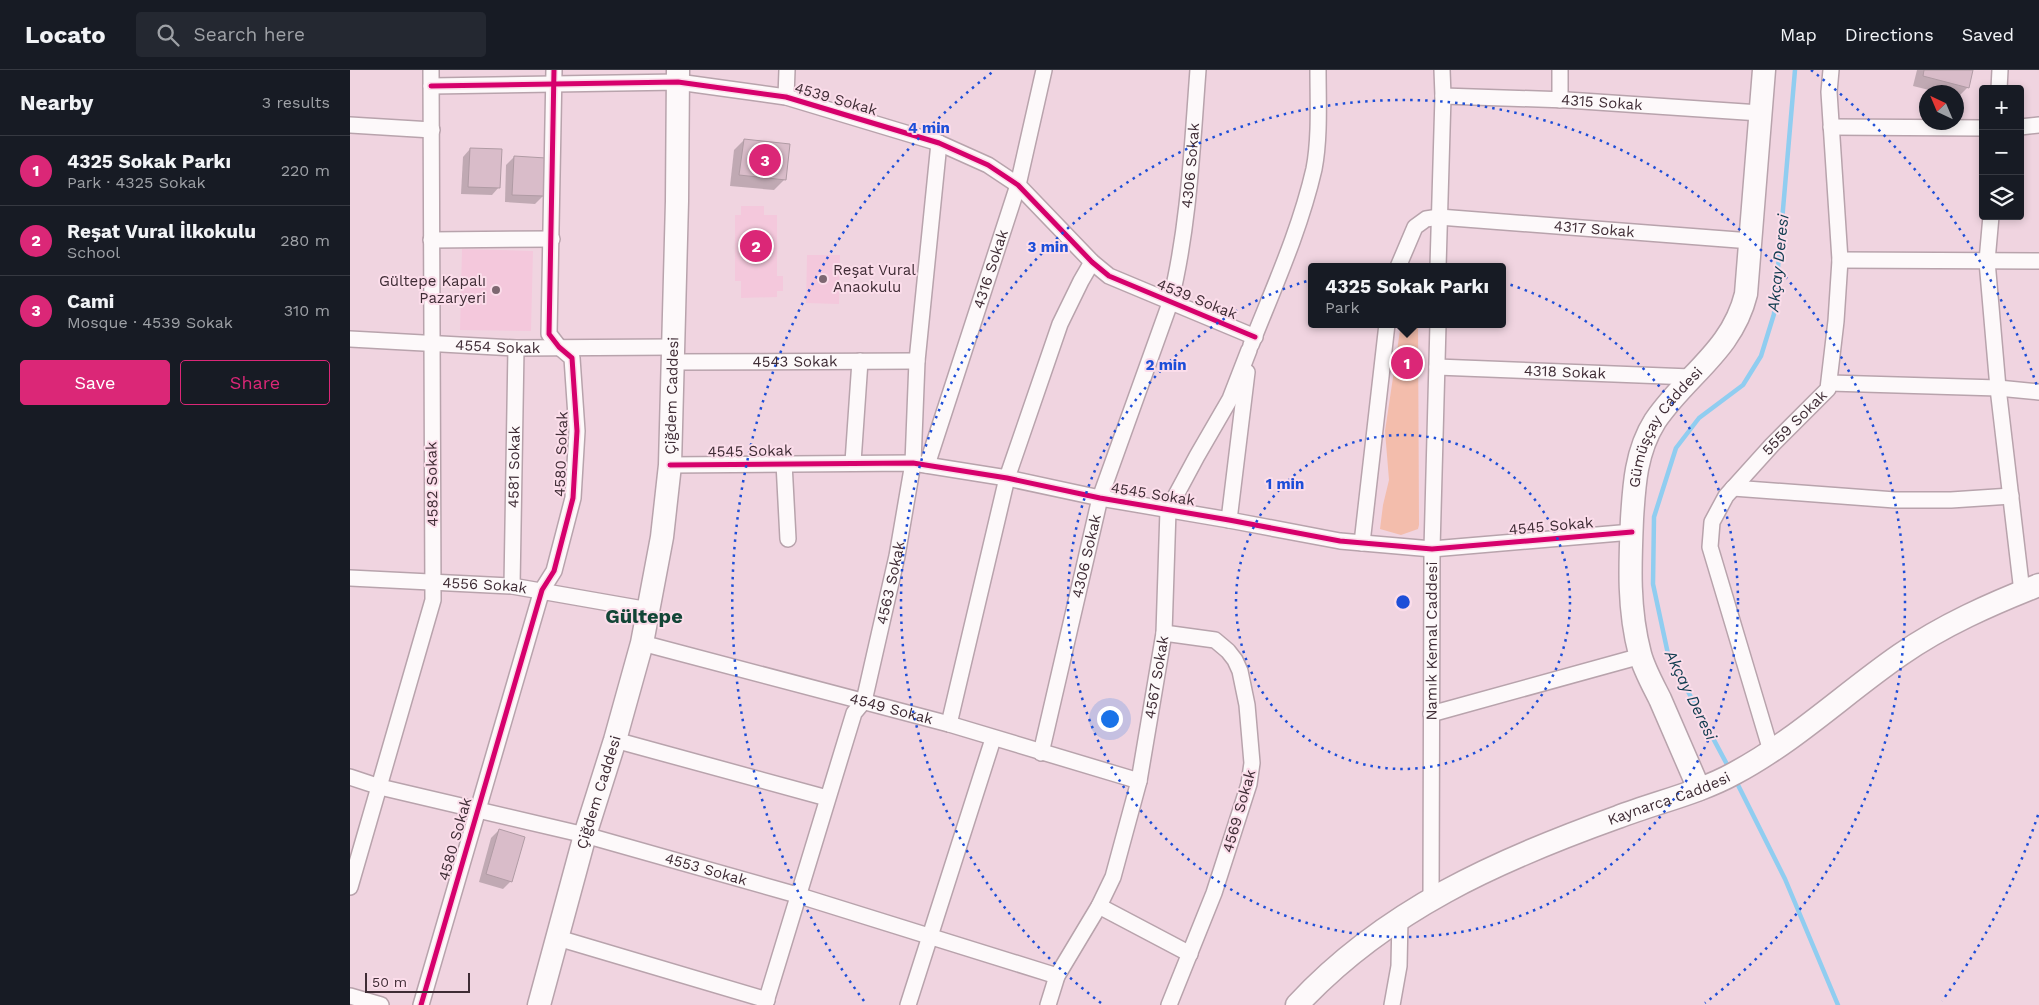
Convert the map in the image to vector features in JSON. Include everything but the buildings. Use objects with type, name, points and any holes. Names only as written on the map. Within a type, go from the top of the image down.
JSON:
[{"type":"street","name":"4582 Sokak","points":[[350,887],[432,600],[431,70]]},
{"type":"street","points":[[786,97],[787,70]]},
{"type":"street","name":"4316 Sokak","points":[[920,464],[1018,185],[1044,70]]},
{"type":"street","name":"4306 Sokak","points":[[1041,753],[1100,498],[1170,303],[1178,266],[1190,181],[1198,70]]},
{"type":"street","points":[[1229,520],[1252,343],[1301,215],[1314,167],[1319,111],[1318,70]]},
{"type":"street","points":[[1438,263],[1443,96],[1442,70]]},
{"type":"street","points":[[1560,70],[1560,100]]},
{"type":"street","name":"Gümüşçay Caddesi","points":[[1699,789],[1641,656],[1634,624],[1630,593],[1634,487],[1642,448],[1651,428],[1663,409],[1726,340],[1741,313],[1746,294],[1764,70]]},
{"type":"street","name":"5559 Sokak","points":[[1771,751],[1710,547],[1712,522],[1718,508],[1733,488],[1772,445],[1823,396],[1830,383],[1840,260],[1829,92],[1831,70]]},
{"type":"street","points":[[1999,85],[2000,70]]},
{"type":"street","name":"4539 Sokak","points":[[431,86],[554,76],[678,76],[786,97],[939,143],[988,165],[1018,185],[1092,262],[1109,276],[1252,343]]},
{"type":"street","name":"4580 Sokak","points":[[421,1005],[476,811],[542,590],[554,571],[573,498],[577,431],[572,358],[559,347],[549,334],[554,76]]},
{"type":"street","name":"Çiğdem Caddesi","points":[[539,1005],[585,836],[615,740],[642,643],[662,537],[670,465],[678,76]]},
{"type":"street","name":"4315 Sokak","points":[[1443,96],[1560,100],[1760,113]]},
{"type":"street","points":[[350,125],[432,130]]},
{"type":"street","points":[[2024,127],[2039,125]]},
{"type":"street","points":[[1832,127],[1979,128]]},
{"type":"street","name":"4563 Sokak","points":[[766,1003],[797,895],[854,713],[864,702],[920,464],[917,361],[939,143]]},
{"type":"street","points":[[1400,263],[1415,227],[1426,219],[1439,216]]},
{"type":"street","name":"4317 Sokak","points":[[1439,216],[1751,241]]},
{"type":"street","points":[[1991,220],[1987,260],[1998,388],[2011,496],[2031,588]]},
{"type":"street","points":[[431,240],[552,239]]},
{"type":"street","points":[[1840,260],[2039,260]]},
{"type":"street","points":[[949,724],[1007,478],[1060,324],[1092,262]]},
{"type":"street","points":[[1362,544],[1387,328]]},
{"type":"street","name":"Namık Kemal Caddesi","points":[[1431,899],[1432,548],[1438,328]]},
{"type":"street","name":"4554 Sokak","points":[[350,339],[516,348],[559,347],[673,355]]},
{"type":"street","name":"4567 Sokak","points":[[1048,1005],[1057,976],[1099,906],[1113,877],[1139,781],[1164,633],[1168,510],[1230,399],[1252,343]]},
{"type":"street","name":"4581 Sokak","points":[[512,586],[516,348]]},
{"type":"street","name":"4543 Sokak","points":[[673,355],[917,361]]},
{"type":"street","points":[[853,462],[860,361]]},
{"type":"street","name":"4318 Sokak","points":[[1437,367],[1691,377]]},
{"type":"street","points":[[1830,383],[1998,388],[2039,392]]},
{"type":"street","name":"4545 Sokak","points":[[670,465],[853,462],[920,464],[1007,478],[1100,498],[1362,544],[1432,548],[1632,532]]},
{"type":"street","points":[[784,463],[788,539]]},
{"type":"street","points":[[1733,488],[1895,500],[1950,500],[2011,496]]},
{"type":"street","name":"4556 Sokak","points":[[350,578],[512,586],[649,610]]},
{"type":"street","name":"Kaynarca Caddesi","points":[[1297,1005],[1353,952],[1400,918],[1431,899],[1519,856],[1618,816],[1718,783],[1771,751],[1916,644],[1951,624],[2031,588]]},
{"type":"street","name":"4569 Sokak","points":[[1164,633],[1215,640],[1235,660],[1248,705],[1252,762],[1249,784],[1229,847],[1190,954],[1169,1005]]},
{"type":"street","name":"4549 Sokak","points":[[642,643],[949,724],[993,739],[1139,781]]},
{"type":"street","points":[[1431,714],[1641,656]]},
{"type":"street","points":[[908,1005],[993,739]]},
{"type":"street","points":[[615,740],[827,798]]},
{"type":"street","name":"4553 Sokak","points":[[350,777],[380,787],[585,836],[797,895],[1057,976]]},
{"type":"street","points":[[1099,906],[1190,954]]},
{"type":"street","points":[[1392,1005],[1399,966],[1400,918]]},
{"type":"street","points":[[558,938],[766,1003]]},
{"type":"street","points":[[350,996],[381,1005]]},
{"type":"shaded area","points":[[741,206],[764,206],[764,215],[777,215],[777,276],[783,276],[783,291],[777,291],[777,297],[741,298],[741,281],[735,281],[735,215],[741,215]]},
{"type":"shaded area","name":"Gültepe Kapalı Pazaryeri","points":[[462,249],[533,251],[531,331],[460,330]]},
{"type":"shaded area","name":"Reşat Vural Anaokulu","points":[[807,255],[840,255],[839,304],[806,303]]},
{"type":"shaded area","points":[[1400,328],[1418,328],[1419,525],[1418,529],[1401,535],[1380,529],[1389,480],[1385,431]]},
{"type":"waterway","name":"Akçay Deresi","points":[[1730,770],[1668,654],[1653,584],[1654,517],[1676,448],[1699,418],[1743,385],[1761,356],[1774,314],[1795,70]]},
{"type":"waterway","name":"Akçay Deresi","points":[[1736,781],[1785,879],[1838,1005]]},
{"type":"cycle path","points":[[421,1005],[542,590],[554,571],[573,498],[577,431],[572,358],[559,347],[549,334],[554,70]]},
{"type":"cycle path","points":[[431,86],[678,82],[786,97],[939,143],[988,165],[1018,185],[1092,262],[1109,276],[1255,337]]},
{"type":"cycle path","points":[[670,465],[913,463],[1007,478],[1100,498],[1340,541],[1432,549],[1632,532]]},
{"type":"place","name":"Cami","points":[[765,160]]},
{"type":"place","name":"Reşat Vural İlkokulu","points":[[756,246]]},
{"type":"place","name":"Reşat Vural Anaokulu","points":[[823,279]]},
{"type":"place","name":"Gültepe Kapalı Pazaryeri","points":[[496,290]]},
{"type":"place","name":"4325 Sokak Parkı","points":[[1407,363]]},
{"type":"district","name":"Gültepe","points":[[644,616]]}]
